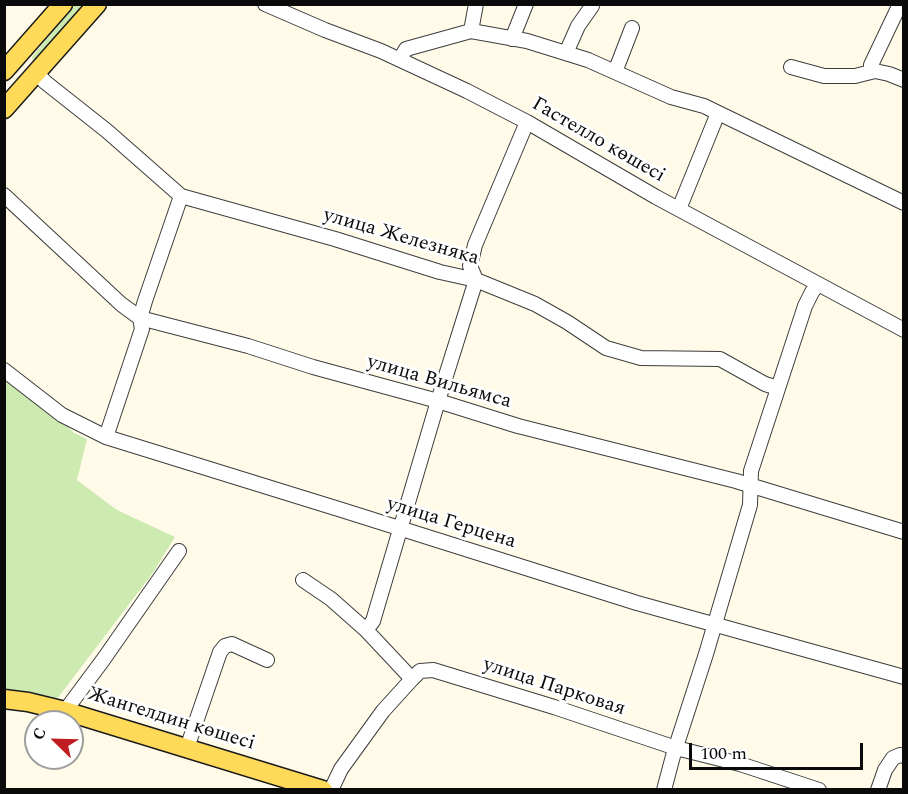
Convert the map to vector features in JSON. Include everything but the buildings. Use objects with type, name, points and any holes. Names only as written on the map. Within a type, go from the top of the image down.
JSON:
[{"type":"main road","points":[[4,71],[63,4]]},
{"type":"main road","points":[[4,109],[97,4]]},
{"type":"main road","name":"Жангелдин көшесі","points":[[4,699],[61,710]]},
{"type":"main road","name":"Жангелдин көшесі","points":[[84,717],[322,789]]},
{"type":"street","name":"Гастелло көшесі","points":[[265,4],[400,59],[447,82],[527,123],[679,209],[903,330]]},
{"type":"street","points":[[471,31],[476,4]]},
{"type":"street","points":[[512,39],[526,4]]},
{"type":"street","points":[[875,71],[871,65],[900,4]]},
{"type":"street","points":[[566,53],[578,26],[592,6]]},
{"type":"street","points":[[615,72],[632,28]]},
{"type":"street","points":[[400,59],[406,49],[471,31],[526,41],[588,60],[671,97],[704,106],[903,203]]},
{"type":"street","points":[[791,67],[824,76],[855,76],[875,71],[903,80]]},
{"type":"street","name":"улица Железняка","points":[[37,73],[181,195],[440,272],[476,280],[535,304],[606,348],[641,358],[720,359],[765,384],[778,388]]},
{"type":"street","points":[[679,209],[718,113]]},
{"type":"street","points":[[366,630],[373,621],[476,280],[470,266],[476,245],[527,123]]},
{"type":"street","name":"улица Вильямса","points":[[4,195],[140,318],[248,346],[313,368],[438,401],[518,426],[750,485],[903,532]]},
{"type":"street","points":[[106,438],[142,329],[140,318],[181,195]]},
{"type":"street","points":[[664,789],[750,505],[751,471],[805,306],[818,284]]},
{"type":"street","name":"улица Герцена","points":[[4,370],[62,415],[106,438],[637,603],[903,677]]},
{"type":"street","points":[[66,710],[179,551]]},
{"type":"street","points":[[303,580],[331,599],[366,630],[412,679],[383,711],[341,769],[331,789]]},
{"type":"street","points":[[187,748],[220,652],[225,646],[232,644],[267,660]]},
{"type":"street","name":"улица Парковая","points":[[412,679],[420,671],[433,670],[676,748],[740,764],[819,789]]},
{"type":"street","points":[[879,789],[885,770],[893,758],[903,756]]},
{"type":"green space","points":[[74,5],[83,5],[34,64],[32,57]]},
{"type":"green space","points":[[5,376],[53,412],[74,433],[87,439],[77,480],[117,510],[175,537],[152,574],[57,699],[5,693]]}]
